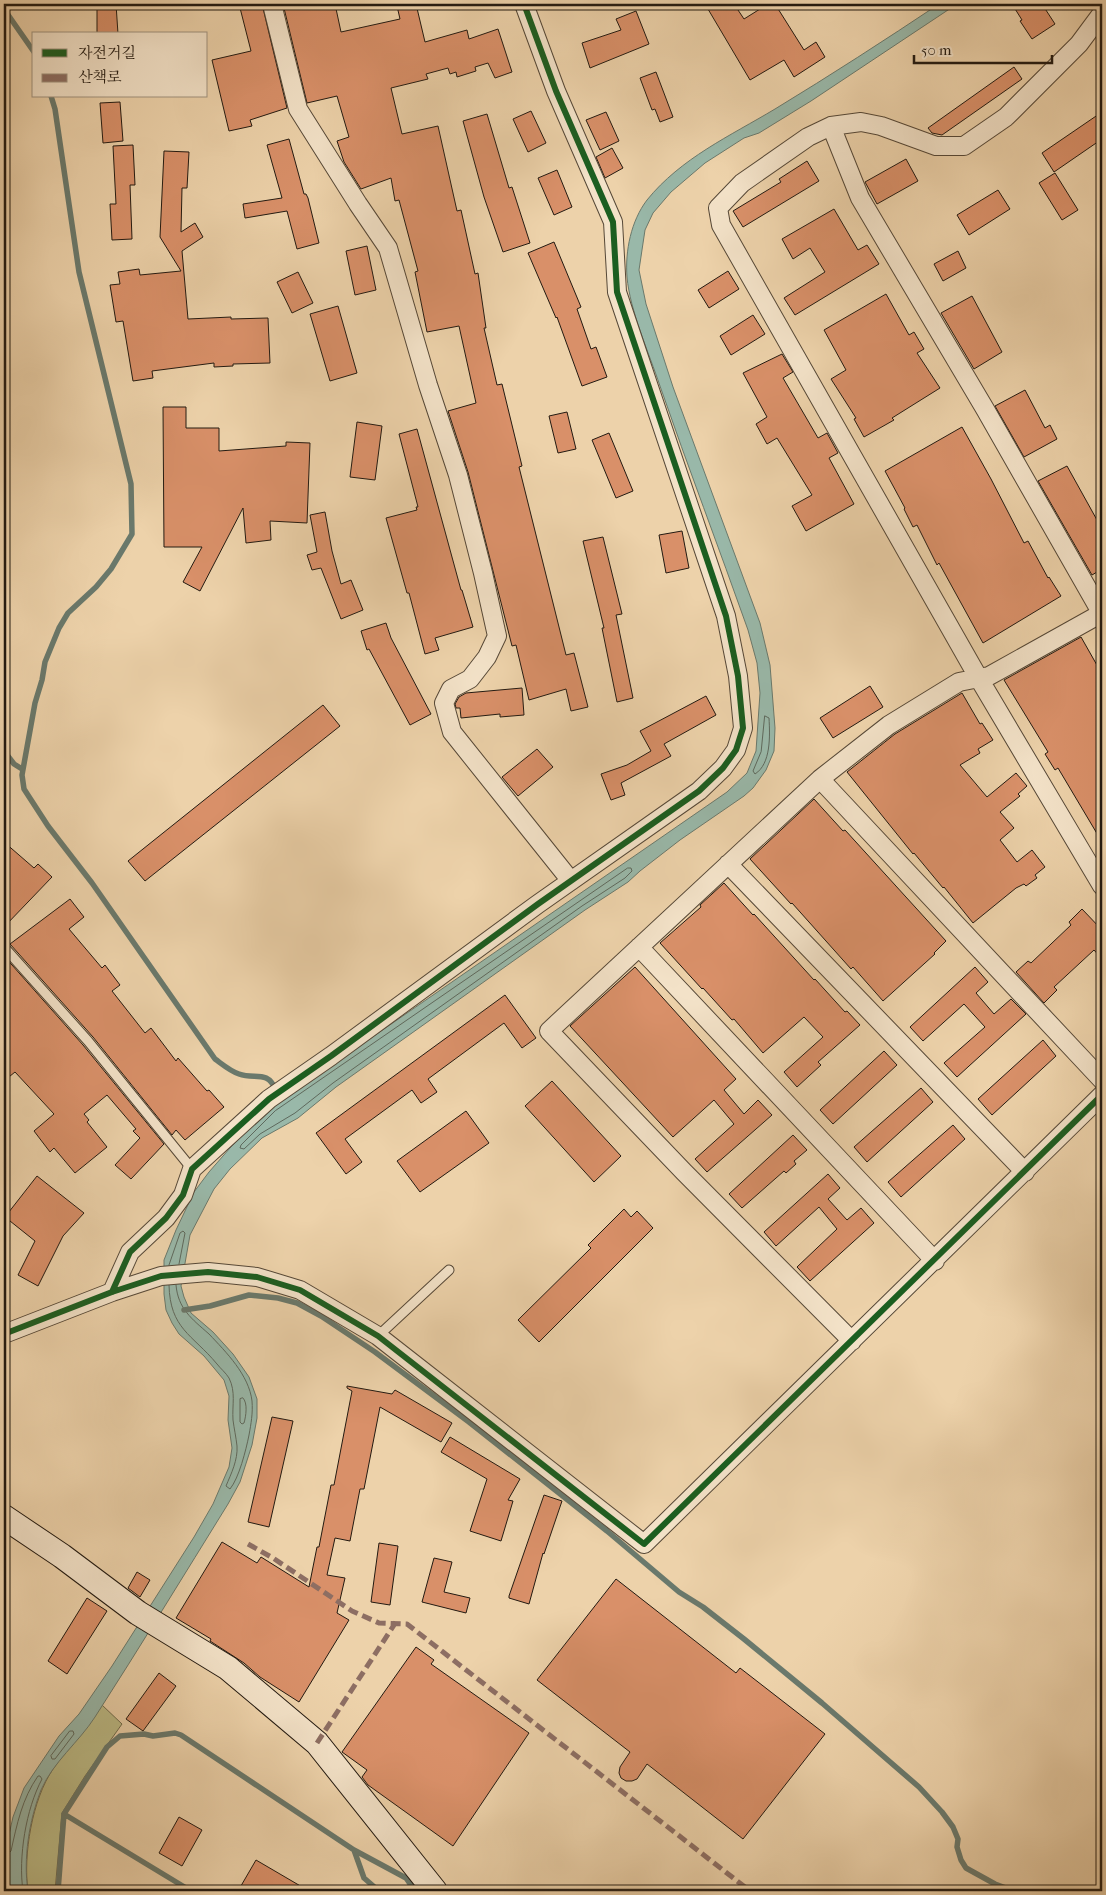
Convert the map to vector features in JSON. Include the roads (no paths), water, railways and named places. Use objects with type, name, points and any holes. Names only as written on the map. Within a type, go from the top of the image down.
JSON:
[{"type":"street","points":[[272,4],[298,109],[388,248],[428,385],[458,474],[483,573],[497,636],[487,657],[470,679],[451,689],[444,703],[452,732],[571,881]]},
{"type":"street","points":[[112,1292],[130,1252],[166,1218],[183,1195],[192,1169],[269,1099],[699,791],[723,768],[736,750],[742,728],[738,676],[726,616],[617,292],[613,222],[556,91],[524,4]]},
{"type":"street","points":[[1102,14],[1079,44],[1006,117],[964,146],[936,146],[881,126],[861,122],[831,126],[808,137],[742,183],[718,208],[722,225],[978,677],[1102,886]]},
{"type":"street","points":[[831,126],[860,198],[985,409],[1102,614],[989,676],[959,682],[889,725],[820,779],[549,1031],[684,1172],[852,1342]]},
{"type":"street","points":[[820,779],[1102,1080]]},
{"type":"street","points":[[728,864],[1025,1172]]},
{"type":"street","points":[[639,947],[935,1261]]},
{"type":"street","points":[[4,1334],[112,1292],[161,1276],[208,1272],[257,1277],[300,1290],[378,1336],[644,1544],[935,1261],[1102,1095]]},
{"type":"street","points":[[4,1517],[62,1556],[138,1613],[228,1668],[318,1743],[436,1891]]},
{"type":"lane","points":[[4,947],[82,1034],[192,1169]]},
{"type":"lane","points":[[378,1336],[448,1270]]},
{"type":"water","points":[[939,4],[957,4],[811,101],[759,133],[744,138],[705,163],[671,192],[653,213],[645,230],[639,270],[646,304],[673,387],[760,623],[770,665],[775,728],[774,751],[766,770],[753,788],[744,796],[680,840],[628,882],[585,910],[336,1087],[298,1118],[262,1138],[230,1169],[214,1189],[190,1235],[181,1286],[191,1313],[213,1332],[233,1354],[249,1377],[257,1399],[257,1418],[252,1445],[240,1482],[228,1504],[95,1717],[46,1780],[41,1790],[30,1827],[26,1866],[28,1891],[8,1891],[4,1877],[6,1848],[13,1817],[24,1788],[59,1736],[79,1714],[112,1666],[194,1537],[213,1504],[229,1467],[232,1448],[228,1420],[229,1396],[224,1380],[204,1356],[179,1334],[166,1310],[164,1260],[194,1192],[230,1148],[271,1107],[727,792],[747,773],[756,751],[760,693],[757,663],[748,630],[681,447],[641,332],[629,290],[627,277],[628,247],[633,227],[641,208],[660,185],[707,149],[817,83]]},
{"type":"waterway","points":[[4,9],[32,49]]},
{"type":"waterway","points":[[52,98],[55,109],[79,272],[131,484],[132,534],[111,569],[96,587],[68,613],[59,628],[45,662],[35,703],[22,775],[24,789],[48,826],[92,883],[215,1059],[239,1074],[269,1079],[276,1090]]},
{"type":"waterway","points":[[4,751],[14,764],[22,769]]},
{"type":"waterway","points":[[184,1310],[210,1306],[249,1295],[278,1298],[297,1303],[321,1316],[375,1352],[469,1422],[607,1531],[679,1592],[703,1607],[822,1703],[919,1787],[942,1812],[953,1827],[958,1839],[957,1847],[961,1860],[966,1868],[995,1884],[1014,1891]]},
{"type":"waterway","points":[[58,1891],[64,1814],[107,1747],[120,1736],[144,1734],[153,1736],[175,1733],[181,1735],[354,1850],[364,1878],[379,1891]]},
{"type":"waterway","points":[[64,1814],[191,1891]]},
{"type":"waterway","points":[[354,1850],[406,1878],[415,1891]]}]
